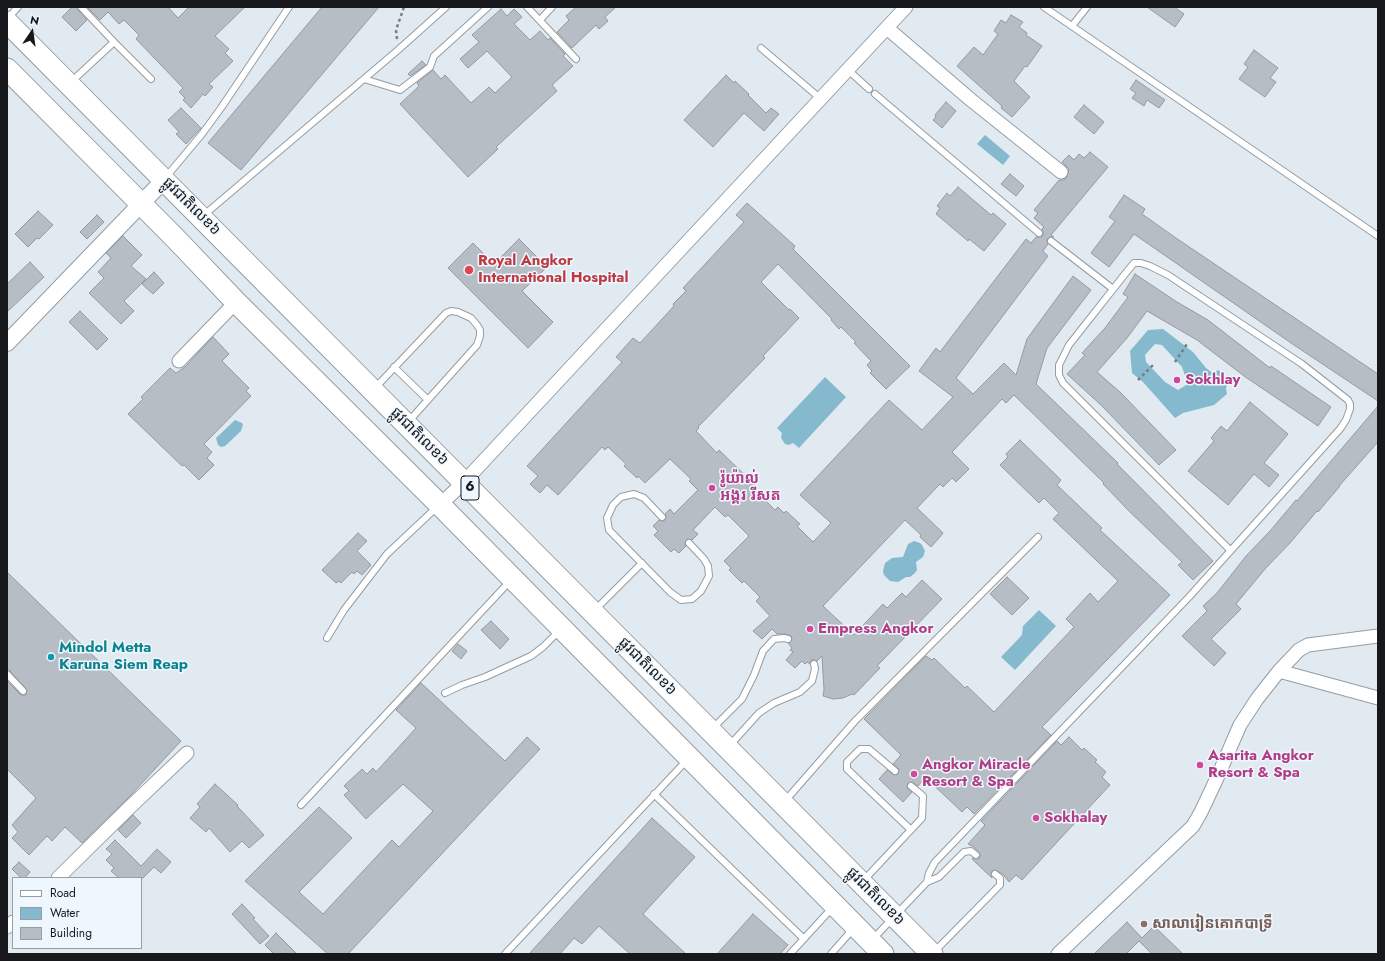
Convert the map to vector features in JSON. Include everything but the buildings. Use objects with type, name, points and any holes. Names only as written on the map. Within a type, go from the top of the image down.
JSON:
[{"type":"highway","name":"ផ្លូវជាតិលេខ៦","points":[[7,21],[932,954]]},
{"type":"highway","name":"6","points":[[7,69],[877,948]]},
{"type":"street","points":[[440,505],[464,482],[821,99],[887,28],[903,8]]},
{"type":"street","points":[[887,28],[971,100],[1061,172]]},
{"type":"street","points":[[7,342],[164,180]]},
{"type":"street","points":[[179,361],[236,302]]},
{"type":"street","points":[[1058,954],[1193,826],[1214,785],[1240,725],[1257,699],[1279,671],[1299,650],[1308,645],[1378,636]]},
{"type":"street","points":[[1279,671],[1378,698]]},
{"type":"street","points":[[59,877],[186,753]]},
{"type":"lane","points":[[7,21],[18,7]]},
{"type":"lane","points":[[81,7],[151,79]]},
{"type":"lane","points":[[164,180],[202,134],[221,108],[289,7]]},
{"type":"lane","points":[[201,218],[398,50],[446,7]]},
{"type":"lane","points":[[364,79],[400,90],[430,67],[434,56],[488,7]]},
{"type":"lane","points":[[527,7],[576,59]]},
{"type":"lane","points":[[540,20],[552,7]]},
{"type":"lane","points":[[1044,7],[1378,236]]},
{"type":"lane","points":[[1072,26],[1087,7]]},
{"type":"lane","points":[[69,84],[114,42]]},
{"type":"lane","points":[[761,48],[821,99]]},
{"type":"lane","points":[[848,70],[869,89]]},
{"type":"lane","points":[[875,94],[1039,232]]},
{"type":"lane","points":[[1051,241],[1112,289]]},
{"type":"lane","points":[[927,882],[934,862],[1177,610],[1340,429],[1346,420],[1350,409],[1348,400],[1302,364],[1168,275],[1150,266],[1141,263],[1134,263],[1112,289],[1070,345],[1059,365],[1060,375],[1063,383],[1230,550]]},
{"type":"lane","points":[[373,390],[446,313],[451,311],[458,312],[471,318],[480,330],[477,345],[406,424]]},
{"type":"lane","points":[[394,367],[428,400]]},
{"type":"lane","points":[[662,517],[644,498],[634,494],[621,497],[613,505],[607,518],[609,530],[670,592],[681,600],[692,599],[701,591],[709,576],[708,566],[704,558],[689,543]]},
{"type":"lane","points":[[327,638],[344,610],[387,554],[440,505]]},
{"type":"lane","points":[[783,804],[855,721],[1038,537]]},
{"type":"lane","points":[[593,612],[642,563]]},
{"type":"lane","points":[[301,805],[512,579]]},
{"type":"lane","points":[[445,693],[531,656],[543,647],[561,628]]},
{"type":"lane","points":[[710,731],[742,699],[754,675],[763,650],[774,639],[788,639]]},
{"type":"lane","points":[[727,748],[759,713],[774,703],[800,692],[812,681],[815,669],[814,664]]},
{"type":"lane","points":[[7,674],[23,691]]},
{"type":"lane","points":[[895,771],[869,749],[860,749],[847,762],[847,769],[911,830]]},
{"type":"lane","points":[[505,954],[689,757]]},
{"type":"lane","points":[[861,882],[922,818],[923,796],[911,786]]},
{"type":"lane","points":[[654,794],[804,939]]},
{"type":"lane","points":[[877,948],[895,916],[927,882],[939,877],[964,852],[971,850],[976,855]]},
{"type":"lane","points":[[932,954],[1000,885],[1000,878],[996,874]]},
{"type":"lane","points":[[790,954],[835,906]]},
{"type":"lane","points":[[831,954],[856,927]]},
{"type":"path","points":[[398,50],[396,30],[404,7]]},
{"type":"path","points":[[1175,362],[1187,344]]},
{"type":"path","points":[[1138,380],[1153,365]]},
{"type":"water","points":[[985,135],[1010,156],[1003,165],[977,144]]},
{"type":"water","points":[[1163,329],[1193,352],[1206,368],[1213,373],[1218,370],[1222,373],[1221,377],[1226,378],[1228,381],[1226,389],[1227,394],[1214,405],[1183,413],[1175,418],[1143,382],[1132,373],[1130,351],[1148,330]],"holes":[[[1155,344],[1162,345],[1182,367],[1188,384],[1178,390],[1165,382],[1146,362],[1145,355]]]},
{"type":"water","points":[[825,377],[846,397],[799,448],[793,443],[789,445],[785,444],[781,438],[782,433],[777,428]]},
{"type":"water","points":[[235,420],[242,423],[243,425],[241,431],[225,446],[221,447],[218,445],[216,438]]},
{"type":"water","points":[[914,541],[920,543],[925,551],[923,557],[916,562],[917,570],[910,577],[906,577],[898,582],[890,581],[884,575],[883,571],[885,563],[892,558],[903,557],[908,544]]},
{"type":"water","points":[[1039,610],[1056,626],[1015,670],[1001,657],[1022,635],[1023,626]]},
{"type":"place","name":"Royal Angkor International Hospital","points":[[469,270]]},
{"type":"place","name":"Sokhlay","points":[[1177,380]]},
{"type":"place","name":"រ៉ូយ៉ាល់ អង្គរ រីសត","points":[[712,488]]},
{"type":"place","name":"Empress Angkor","points":[[810,629]]},
{"type":"place","name":"Mindol Metta Karuna Siem Reap","points":[[51,657]]},
{"type":"place","name":"Asarita Angkor Resort & Spa","points":[[1200,765]]},
{"type":"place","name":"Angkor Miracle Resort & Spa","points":[[914,774]]},
{"type":"place","name":"Sokhalay","points":[[1036,818]]},
{"type":"place","name":"សាលារៀនគោកបាទ្រី","points":[[1144,924]]}]
